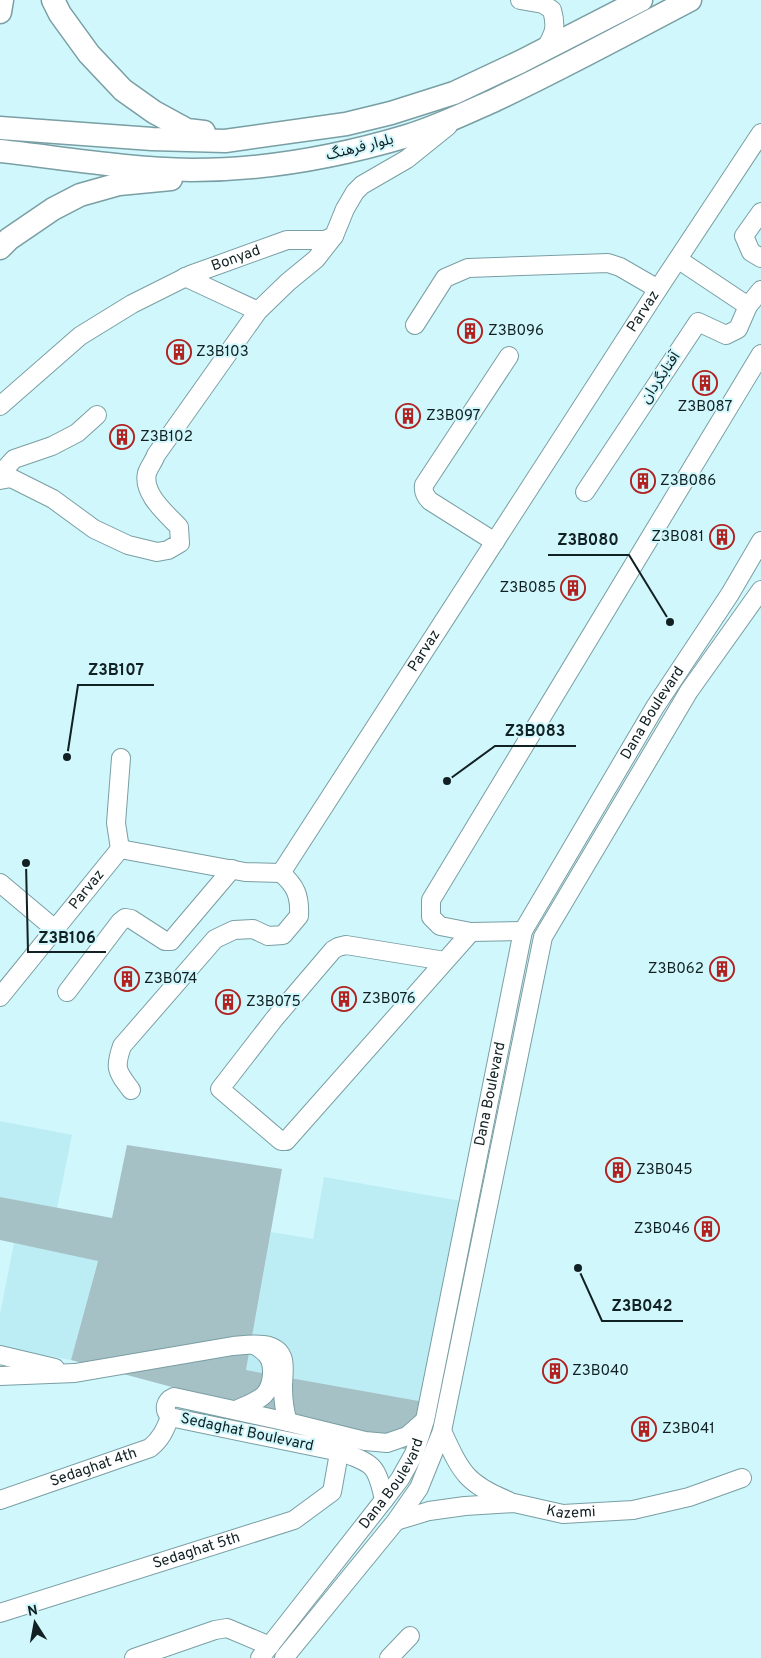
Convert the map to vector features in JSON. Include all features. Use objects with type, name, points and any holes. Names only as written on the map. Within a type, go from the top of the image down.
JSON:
[{"type":"main road","points":[[0,12],[2,0]]},
{"type":"main road","points":[[53,0],[60,14],[89,54],[123,90],[154,112],[187,130],[213,133],[225,141]]},
{"type":"main road","name":"بلوار فرهنگ","points":[[0,128],[152,139],[225,141],[346,124],[391,113],[454,93],[520,62],[641,0]]},
{"type":"main road","name":"بلوار فرهنگ","points":[[0,151],[121,165],[191,170],[256,167],[323,157],[409,135],[462,115],[532,83],[690,0]]},
{"type":"main road","points":[[520,62],[532,83]]},
{"type":"main road","points":[[0,248],[9,238],[53,208],[80,195],[119,184],[174,179],[191,170]]},
{"type":"street","points":[[520,0],[543,4],[552,10],[556,21],[554,34],[545,49]]},
{"type":"street","points":[[0,480],[11,478],[54,499],[94,530],[128,545],[157,552],[168,550],[180,543],[179,527],[159,505],[148,489],[147,474],[156,455],[258,311],[288,282],[316,259],[334,236],[344,209],[355,192],[407,159],[462,115]]},
{"type":"street","name":"Parvaz","points":[[280,873],[496,542],[658,288],[679,260],[761,133]]},
{"type":"street","points":[[761,212],[744,236],[751,252],[761,258]]},
{"type":"street","name":"Bonyad","points":[[0,406],[80,336],[132,304],[185,277],[287,240],[325,240],[334,236]]},
{"type":"street","points":[[679,260],[748,306]]},
{"type":"street","points":[[416,325],[445,278],[468,268],[608,264],[620,267],[658,288]]},
{"type":"street","points":[[185,277],[258,311]]},
{"type":"street","name":"آفتابگردان","points":[[585,492],[698,322],[726,335],[738,329],[748,306],[761,290]]},
{"type":"street","points":[[524,931],[471,932],[440,926],[431,917],[431,900],[761,354]]},
{"type":"street","points":[[496,542],[430,501],[423,490],[424,485],[509,356]]},
{"type":"street","points":[[0,480],[4,470],[14,459],[52,446],[77,433],[97,415]]},
{"type":"street","name":"Dana Boulevard","points":[[265,1652],[400,1479],[414,1454],[425,1420],[524,931],[655,707],[730,594],[761,541]]},
{"type":"street","name":"Dana Boulevard","points":[[284,1658],[396,1521],[419,1488],[442,1432],[543,937],[689,691],[761,590]]},
{"type":"street","points":[[121,758],[116,823],[120,849],[245,872],[280,873],[291,882],[300,901],[300,916],[283,935],[268,936],[253,929],[234,930],[215,939],[122,1046],[117,1060],[118,1073],[131,1090]]},
{"type":"street","name":"Parvaz","points":[[0,997],[120,849]]},
{"type":"street","points":[[67,992],[125,918],[165,941],[171,941],[232,869]]},
{"type":"street","points":[[0,883],[56,930]]},
{"type":"street","points":[[445,961],[346,945],[338,946],[275,1018],[220,1089],[281,1141],[286,1141],[471,932]]},
{"type":"street","name":"Sedaghat Boulevard","points":[[236,1410],[263,1396],[270,1386],[271,1361],[254,1344]]},
{"type":"street","name":"Sedaghat Boulevard","points":[[1,1377],[75,1373],[135,1364],[200,1351],[254,1344],[269,1346],[279,1351],[284,1359],[283,1400],[288,1422]]},
{"type":"street","name":"Sedaghat Boulevard","points":[[0,1355],[75,1373]]},
{"type":"street","name":"Sedaghat Boulevard","points":[[384,1500],[380,1480],[375,1469],[341,1444],[288,1422],[174,1397],[167,1402],[167,1413],[170,1417],[341,1444],[365,1441],[386,1443],[407,1436],[425,1420]]},
{"type":"street","name":"Sedaghat 4th","points":[[0,1500],[150,1448],[162,1436],[170,1417]]},
{"type":"street","points":[[442,1432],[455,1460],[466,1477],[485,1492],[514,1503]]},
{"type":"street","name":"Sedaghat 5th","points":[[0,1613],[294,1520],[332,1492],[341,1444]]},
{"type":"street","name":"Kazemi","points":[[396,1521],[430,1511],[465,1506],[514,1503],[563,1514],[634,1510],[689,1497],[742,1478]]},
{"type":"street","points":[[134,1658],[215,1630],[227,1628],[265,1652]]},
{"type":"street","points":[[389,1658],[410,1636]]},
{"type":"shaded area","points":[[0,1121],[72,1135],[57,1208],[0,1197]]},
{"type":"shaded area","points":[[127,1145],[282,1169],[246,1370],[430,1403],[419,1453],[71,1360],[98,1261],[0,1240],[0,1197],[112,1218]]},
{"type":"shaded area","points":[[324,1177],[467,1202],[430,1403],[246,1370],[271,1232],[313,1239]]},
{"type":"shaded area","points":[[14,1243],[98,1260],[71,1360],[0,1347],[0,1314]]},
{"type":"place","name":"Z3B096","points":[[470,331]]},
{"type":"place","name":"Z3B103","points":[[179,352]]},
{"type":"place","name":"Z3B087","points":[[705,383]]},
{"type":"place","name":"Z3B097","points":[[408,416]]},
{"type":"place","name":"Z3B102","points":[[122,437]]},
{"type":"place","name":"Z3B086","points":[[643,481]]},
{"type":"place","name":"Z3B081","points":[[722,537]]},
{"type":"place","name":"Z3B085","points":[[573,588]]},
{"type":"place","name":"Z3B080","points":[[670,622]]},
{"type":"place","name":"Z3B107","points":[[67,757]]},
{"type":"place","name":"Z3B083","points":[[447,781]]},
{"type":"place","name":"Z3B106","points":[[26,863]]},
{"type":"place","name":"Z3B062","points":[[722,969]]},
{"type":"place","name":"Z3B074","points":[[127,979]]},
{"type":"place","name":"Z3B076","points":[[344,999]]},
{"type":"place","name":"Z3B075","points":[[228,1002]]},
{"type":"place","name":"Z3B045","points":[[618,1170]]},
{"type":"place","name":"Z3B046","points":[[707,1229]]},
{"type":"place","name":"Z3B042","points":[[578,1268]]},
{"type":"place","name":"Z3B040","points":[[555,1371]]},
{"type":"place","name":"Z3B041","points":[[644,1429]]}]
